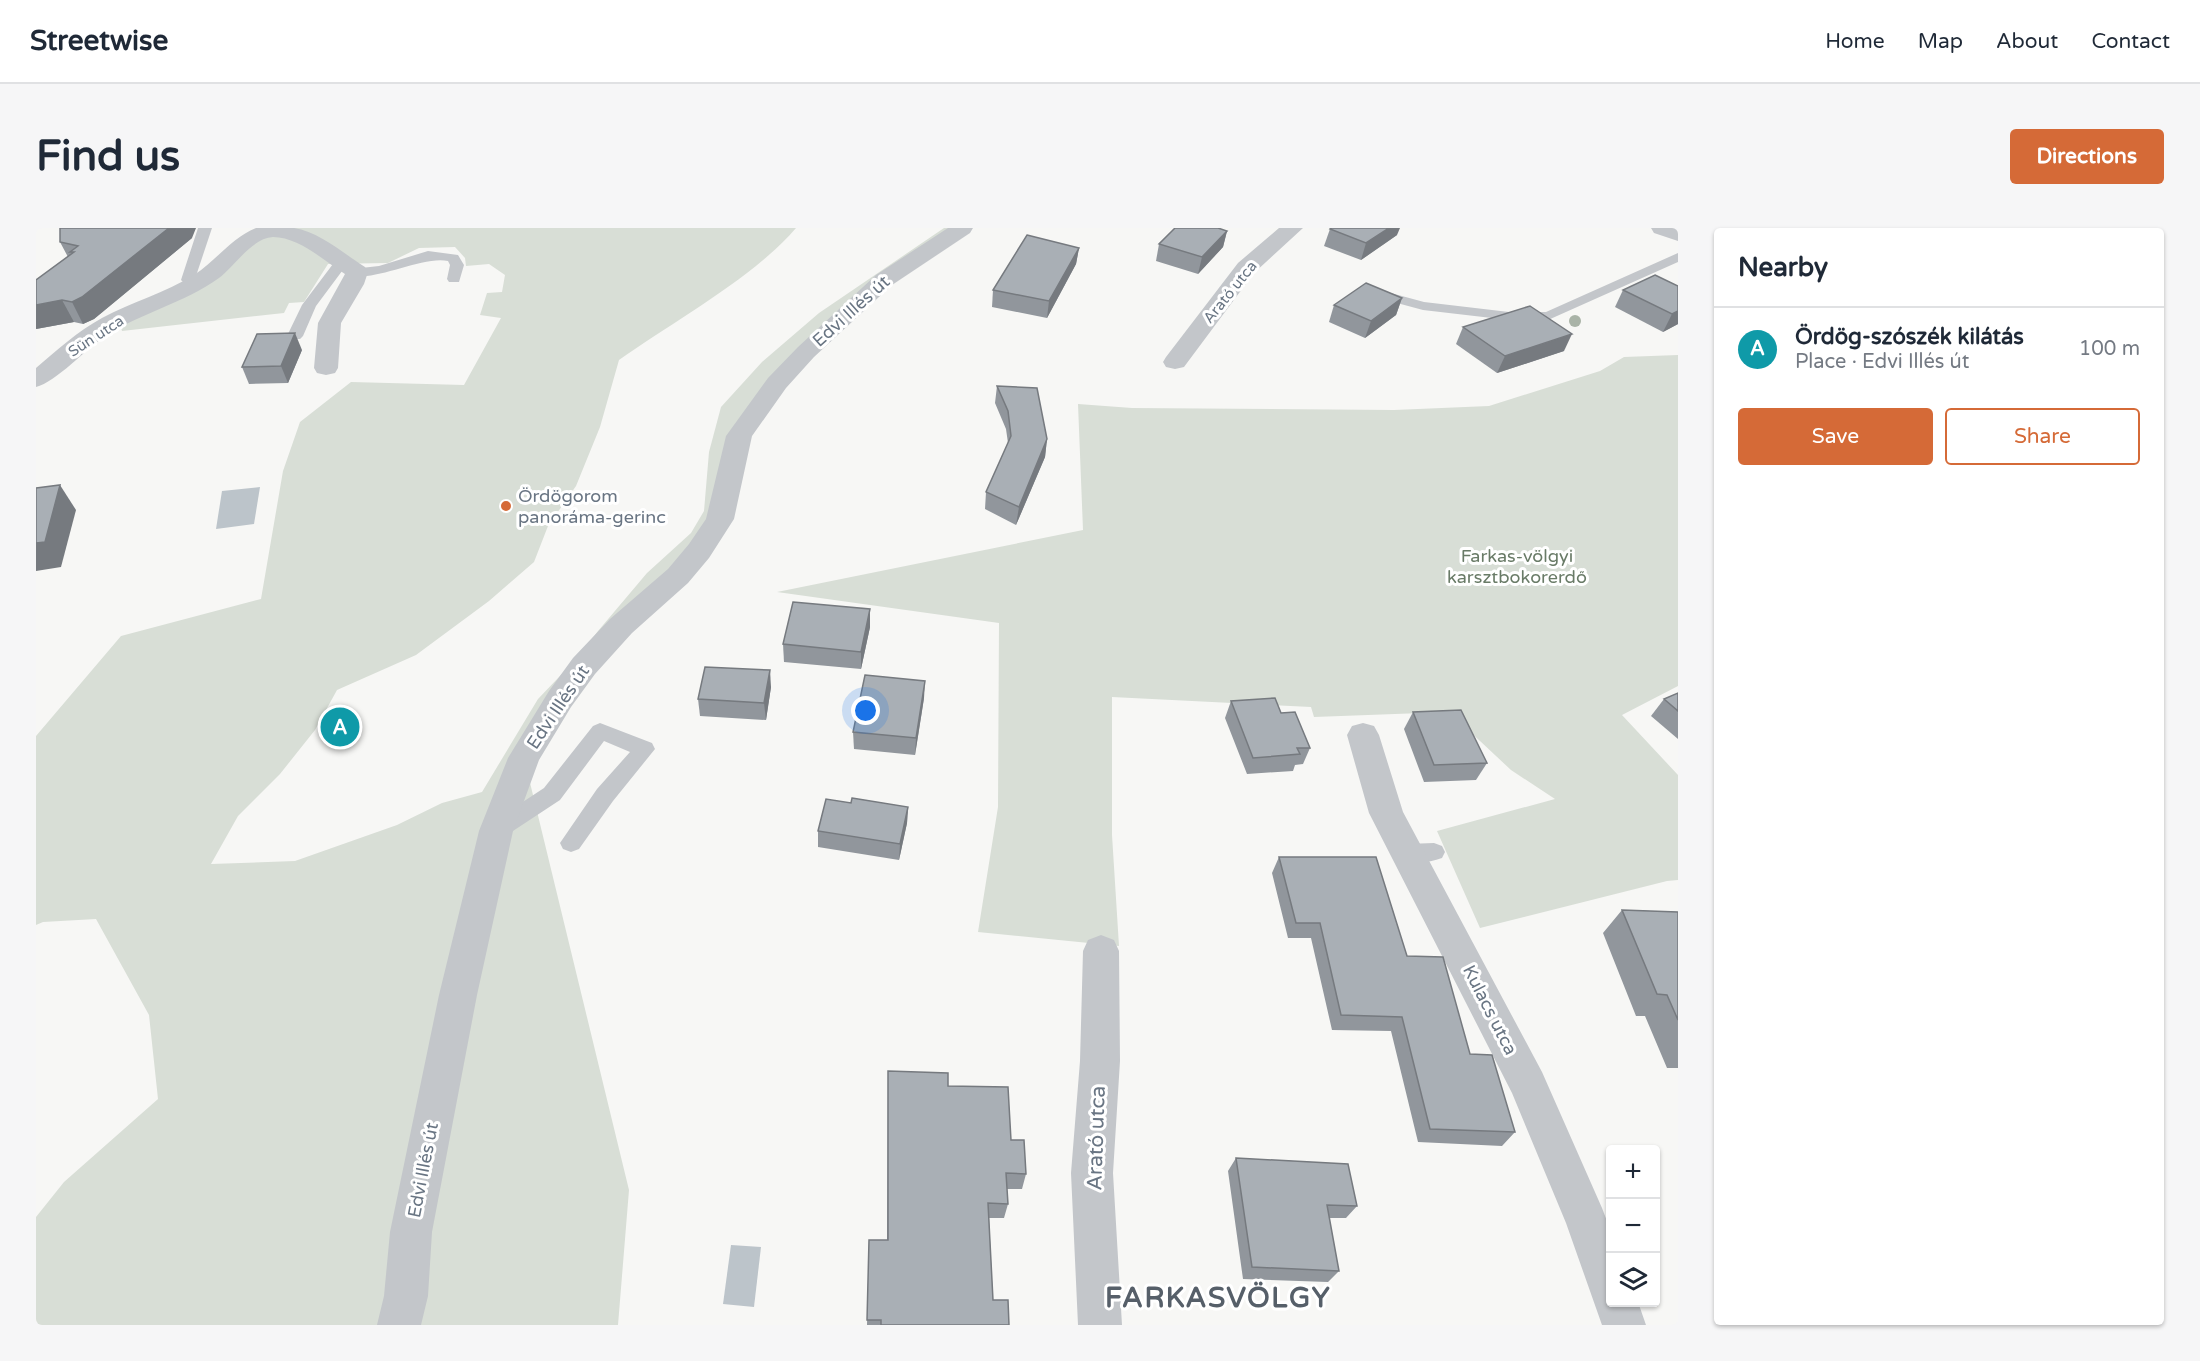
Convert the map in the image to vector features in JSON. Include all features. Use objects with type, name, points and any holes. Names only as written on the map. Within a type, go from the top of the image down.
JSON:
[{"type":"street","name":"Edvi Illés út","points":[[399,1325],[406,1296],[411,1232],[458,995],[496,831],[524,758],[560,699],[584,666],[621,626],[678,576],[699,551],[720,519],[739,436],[777,383],[806,351],[884,280],[962,228]]},
{"type":"street","name":"Arató utca","points":[[1175,362],[1246,268],[1292,228]]},
{"type":"street","points":[[1662,228],[1678,235]]},
{"type":"street","name":"Sün utca","points":[[36,380],[87,340],[119,319],[165,301],[194,285],[253,231],[292,233],[349,268]]},
{"type":"street","points":[[326,368],[331,319],[354,285],[349,268]]},
{"type":"street","name":"Kulacs utca","points":[[1363,735],[1386,813],[1421,853],[1528,1085],[1587,1223],[1606,1274]]},
{"type":"street","name":"Arató utca","points":[[1100,1325],[1092,1173],[1100,1061],[1101,951]]},
{"type":"street","points":[[1618,1307],[1624,1325]]},
{"type":"lane","points":[[194,285],[188,280],[205,228]]},
{"type":"lane","points":[[296,336],[309,305],[349,268],[369,273],[385,270],[427,254],[442,254],[453,258],[457,265],[454,279]]},
{"type":"lane","points":[[1372,292],[1423,306],[1509,316],[1548,316],[1678,257]]},
{"type":"lane","points":[[496,831],[552,794],[600,731],[645,749],[605,795],[571,843]]},
{"type":"green space","points":[[270,228],[796,228],[758,264],[736,281],[619,360],[600,427],[576,486],[548,526],[534,562],[489,601],[416,655],[337,690],[315,730],[280,774],[238,816],[211,864],[295,861],[397,825],[442,803],[482,792],[538,699],[580,655],[647,573],[691,533],[704,511],[709,452],[721,407],[762,362],[819,313],[944,228],[962,228],[884,280],[739,436],[720,519],[524,758],[629,1190],[618,1325],[36,1325],[36,1217],[64,1182],[158,1099],[149,1015],[96,919],[43,922],[36,925],[36,736],[121,636],[261,599],[283,471],[300,422],[351,382],[464,385],[501,318],[480,315],[487,293],[502,292],[505,275],[489,264],[466,266],[465,258],[455,247],[419,248],[388,263],[328,264],[304,302],[289,303],[284,313],[122,331],[119,319],[165,301]]},
{"type":"green space","name":"Farkas-völgyi karsztbokorerdő","points":[[1678,355],[1678,686],[1622,715],[1678,775],[1678,880],[1480,928],[1437,831],[1555,799],[1511,770],[1449,712],[1314,717],[1311,707],[1112,697],[1112,835],[1119,946],[978,932],[998,807],[999,623],[777,592],[1083,530],[1078,404],[1132,408],[1394,410],[1489,406],[1600,371],[1624,357]]},
{"type":"shaded area","points":[[260,487],[254,524],[216,529],[222,491]]},
{"type":"shaded area","points":[[731,1245],[761,1247],[754,1307],[723,1304]]},
{"type":"building","points":[[60,228],[169,228],[82,297],[72,302],[62,300],[36,305],[36,280],[74,252],[70,252],[78,246],[60,242]]},
{"type":"building","points":[[1175,228],[1218,228],[1227,231],[1202,257],[1159,244]]},
{"type":"building","points":[[1331,228],[1389,228],[1366,243]]},
{"type":"building","points":[[1027,235],[1079,248],[1049,301],[993,290]]},
{"type":"building","points":[[1655,275],[1678,286],[1678,311],[1672,314],[1623,290]]},
{"type":"building","points":[[1366,283],[1402,298],[1371,321],[1334,305]]},
{"type":"building","points":[[1530,306],[1572,334],[1505,356],[1463,327]]},
{"type":"building","points":[[295,333],[281,366],[242,367],[257,334]]},
{"type":"building","points":[[997,386],[1037,388],[1047,439],[1019,507],[986,492],[1011,436],[1008,411]]},
{"type":"building","points":[[60,485],[45,542],[36,543],[36,488]]},
{"type":"building","points":[[793,602],[870,609],[861,652],[783,644]]},
{"type":"building","points":[[705,667],[770,670],[764,703],[698,699]]},
{"type":"building","points":[[865,675],[925,681],[916,738],[853,732]]},
{"type":"building","points":[[1678,693],[1678,711],[1664,699]]},
{"type":"building","points":[[1275,698],[1281,713],[1295,712],[1310,748],[1297,748],[1300,754],[1253,758],[1231,701]]},
{"type":"building","points":[[1461,710],[1487,763],[1434,765],[1413,712]]},
{"type":"building","points":[[852,798],[908,807],[900,844],[818,831],[826,799],[851,803]]},
{"type":"building","points":[[1279,857],[1376,857],[1407,956],[1443,957],[1470,1054],[1492,1055],[1515,1132],[1430,1129],[1402,1017],[1341,1015],[1320,923],[1296,923]]},
{"type":"building","points":[[1622,910],[1678,912],[1678,1020],[1667,995],[1657,994]]},
{"type":"building","points":[[888,1071],[948,1073],[948,1086],[1008,1087],[1011,1140],[1024,1140],[1026,1174],[1006,1173],[1008,1204],[988,1203],[993,1300],[1008,1300],[1009,1325],[881,1325],[881,1320],[867,1320],[869,1240],[888,1240]]},
{"type":"building","points":[[1236,1158],[1348,1164],[1357,1206],[1327,1205],[1339,1271],[1252,1267]]},
{"type":"place","name":"Ördögorom panoráma-gerinc","points":[[506,506]]},
{"type":"place","name":"Ördög-szószék kilátás","points":[[340,727]]},
{"type":"district","name":"FARKASVÖLGY","points":[[1218,1297]]}]
